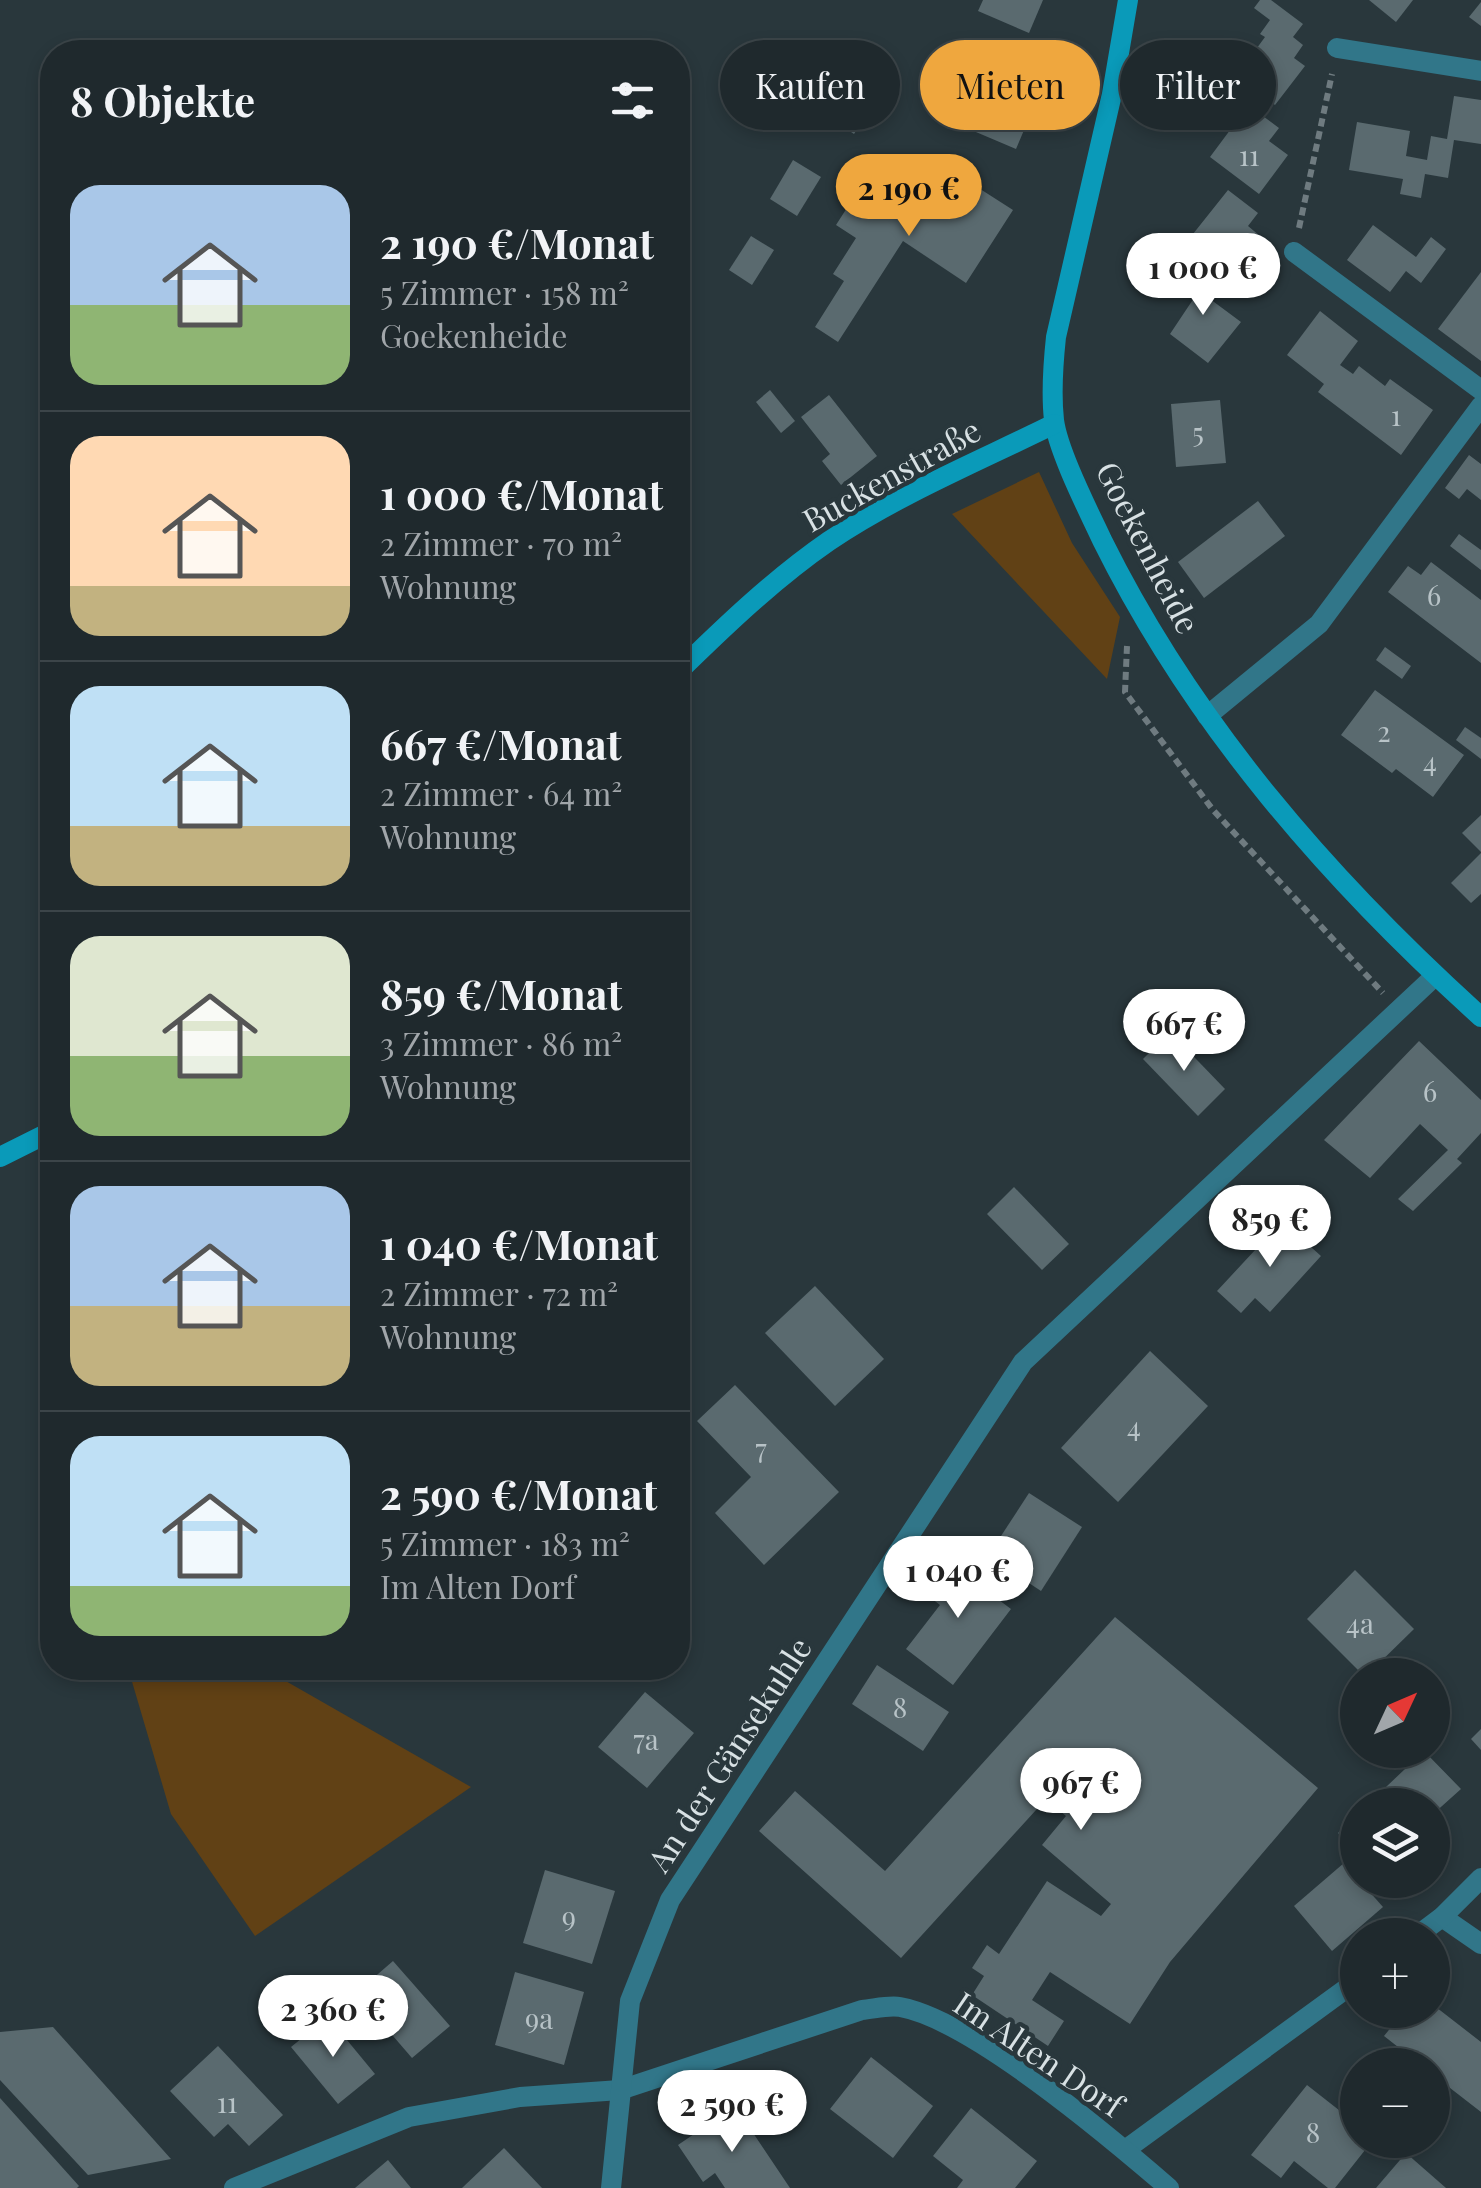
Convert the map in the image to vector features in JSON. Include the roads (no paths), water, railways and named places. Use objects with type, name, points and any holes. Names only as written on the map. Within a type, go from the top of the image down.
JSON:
[{"type":"street","name":"Goekenheide","points":[[1128,0],[1112,94],[1056,338],[1052,376],[1054,424],[1086,507],[1130,595],[1207,716],[1314,850],[1435,976],[1481,1017]]},
{"type":"street","points":[[1337,48],[1481,71]]},
{"type":"street","points":[[1294,252],[1481,390]]},
{"type":"street","points":[[1207,716],[1319,624],[1481,406]]},
{"type":"street","name":"Buckenstraße","points":[[690,661],[788,571],[831,540],[876,512],[1054,424]]},
{"type":"street","name":"An der Gänsekuhle","points":[[620,2090],[630,2001],[670,1900],[1023,1362],[1435,976]]},
{"type":"street","points":[[0,1158],[40,1137]]},
{"type":"street","points":[[1481,1878],[1442,1917],[1481,1944]]},
{"type":"street","name":"Im Alten Dorf","points":[[620,2090],[862,2010],[897,2006],[931,2016],[962,2032],[1126,2150],[1340,1993]]},
{"type":"street","points":[[234,2188],[409,2117],[520,2096],[620,2090],[611,2188]]},
{"type":"street","points":[[1126,2150],[1169,2188]]}]
